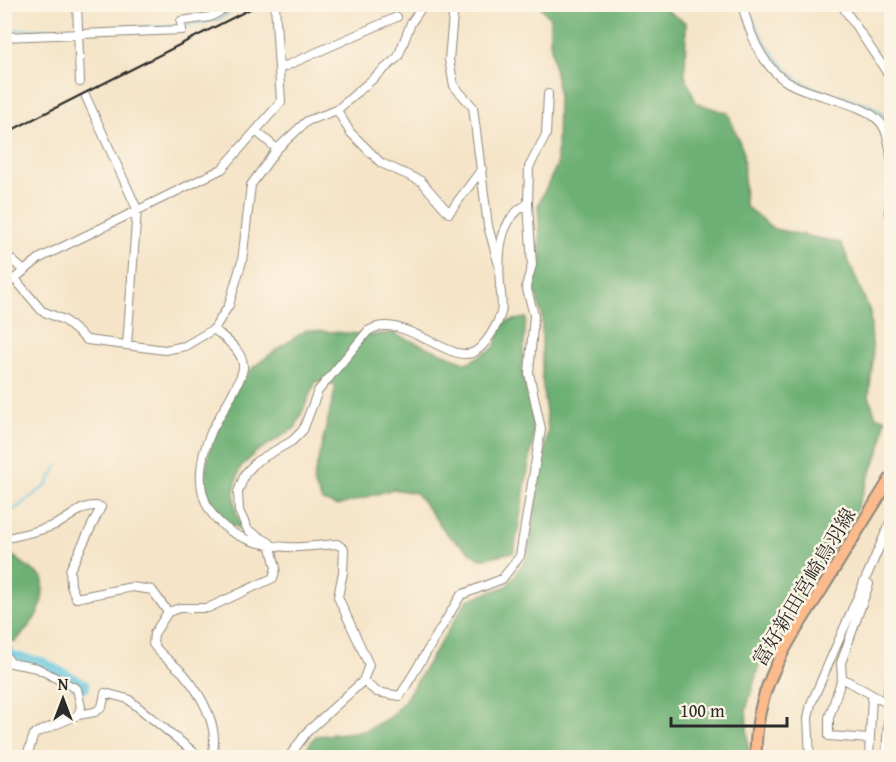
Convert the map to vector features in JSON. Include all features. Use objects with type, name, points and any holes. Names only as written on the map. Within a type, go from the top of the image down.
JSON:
[{"type":"main road","name":"富好新田宮崎鳥羽線","points":[[756,758],[758,718],[774,666],[891,476]]},
{"type":"street","points":[[77,4],[80,82]]},
{"type":"street","points":[[4,37],[182,30],[181,21],[210,17],[233,4]]},
{"type":"street","points":[[15,279],[42,311],[64,320],[87,340],[165,350],[185,346],[214,329],[229,305],[242,261],[251,185],[277,149],[307,121],[337,110],[398,57],[411,23],[424,4]]},
{"type":"street","points":[[29,750],[33,734],[78,715],[95,712],[102,707],[105,693],[128,699],[202,758],[213,754],[214,735],[208,709],[183,673],[153,644],[154,634],[168,612],[180,608],[208,608],[273,578],[276,568],[270,543],[248,530],[240,511],[238,492],[245,474],[257,461],[292,441],[303,430],[318,391],[368,331],[377,325],[401,329],[460,354],[470,354],[477,350],[488,338],[502,312],[499,266],[488,226],[473,107],[454,86],[449,60],[454,4]]},
{"type":"street","points":[[742,4],[750,33],[765,59],[783,79],[812,95],[867,112],[881,123],[890,143],[891,163]]},
{"type":"street","points":[[841,4],[891,80]]},
{"type":"street","points":[[4,286],[40,258],[222,169],[281,102],[275,6]]},
{"type":"street","points":[[279,69],[397,17]]},
{"type":"street","points":[[363,681],[377,692],[400,696],[461,595],[502,579],[520,556],[542,429],[529,373],[534,315],[526,286],[532,266],[528,204],[529,167],[546,135],[548,94]]},
{"type":"street","points":[[86,97],[137,209],[127,345]]},
{"type":"street","points":[[337,110],[350,132],[381,163],[421,181],[449,213],[482,169]]},
{"type":"street","points":[[256,131],[277,149]]},
{"type":"street","points":[[891,174],[889,212],[891,221]]},
{"type":"street","points":[[499,266],[505,224],[519,208],[528,204]]},
{"type":"street","points":[[4,253],[23,270]]},
{"type":"street","points":[[214,329],[241,355],[243,370],[212,431],[200,464],[204,502],[217,522],[235,535],[286,547],[337,544],[344,549],[343,572],[338,597],[369,665],[363,681],[307,732],[288,758]]},
{"type":"street","points":[[4,539],[58,523],[73,513],[93,505],[101,507],[70,570],[71,586],[76,598],[132,587],[152,590],[168,612]]},
{"type":"street","points":[[810,758],[811,704],[891,518]]},
{"type":"street","points":[[864,581],[868,584],[841,663],[842,678],[829,718],[829,736],[869,739]]},
{"type":"street","points":[[4,654],[10,663],[37,668],[77,689],[81,707],[78,715]]},
{"type":"street","points":[[886,758],[891,664]]},
{"type":"street","points":[[842,678],[889,705]]},
{"type":"street","points":[[869,758],[872,695]]},
{"type":"green space","points":[[539,5],[658,5],[686,23],[685,75],[696,103],[728,113],[743,151],[745,206],[774,229],[841,243],[870,312],[873,360],[869,396],[876,417],[885,418],[882,444],[855,512],[759,665],[746,710],[749,757],[299,757],[316,736],[365,731],[390,717],[405,700],[467,600],[507,586],[527,558],[548,429],[542,379],[542,315],[533,284],[541,260],[538,205],[557,165],[558,91],[550,41],[550,18]]},
{"type":"green space","points":[[526,318],[522,372],[535,428],[514,552],[480,559],[448,535],[416,493],[393,489],[337,506],[322,501],[313,482],[336,386],[316,381],[295,428],[256,452],[240,468],[234,490],[236,512],[243,531],[223,519],[209,502],[205,489],[205,473],[214,436],[230,400],[252,369],[306,330],[373,335],[391,333],[467,363],[494,348],[504,322]]},
{"type":"green space","points":[[5,550],[43,578],[42,599],[38,613],[15,642],[5,639]]},
{"type":"waterway","points":[[184,26],[219,19],[245,4]]},
{"type":"waterway","points":[[746,4],[764,40],[788,71],[820,91],[865,103],[875,108],[892,124]]},
{"type":"waterway","points":[[4,30],[178,26]]},
{"type":"waterway","points":[[887,217],[892,231]]},
{"type":"waterway","points":[[4,517],[47,485],[58,465]]},
{"type":"waterway","points":[[4,649],[11,658],[41,664],[83,686]]},
{"type":"railway","points":[[4,134],[260,4]]}]
